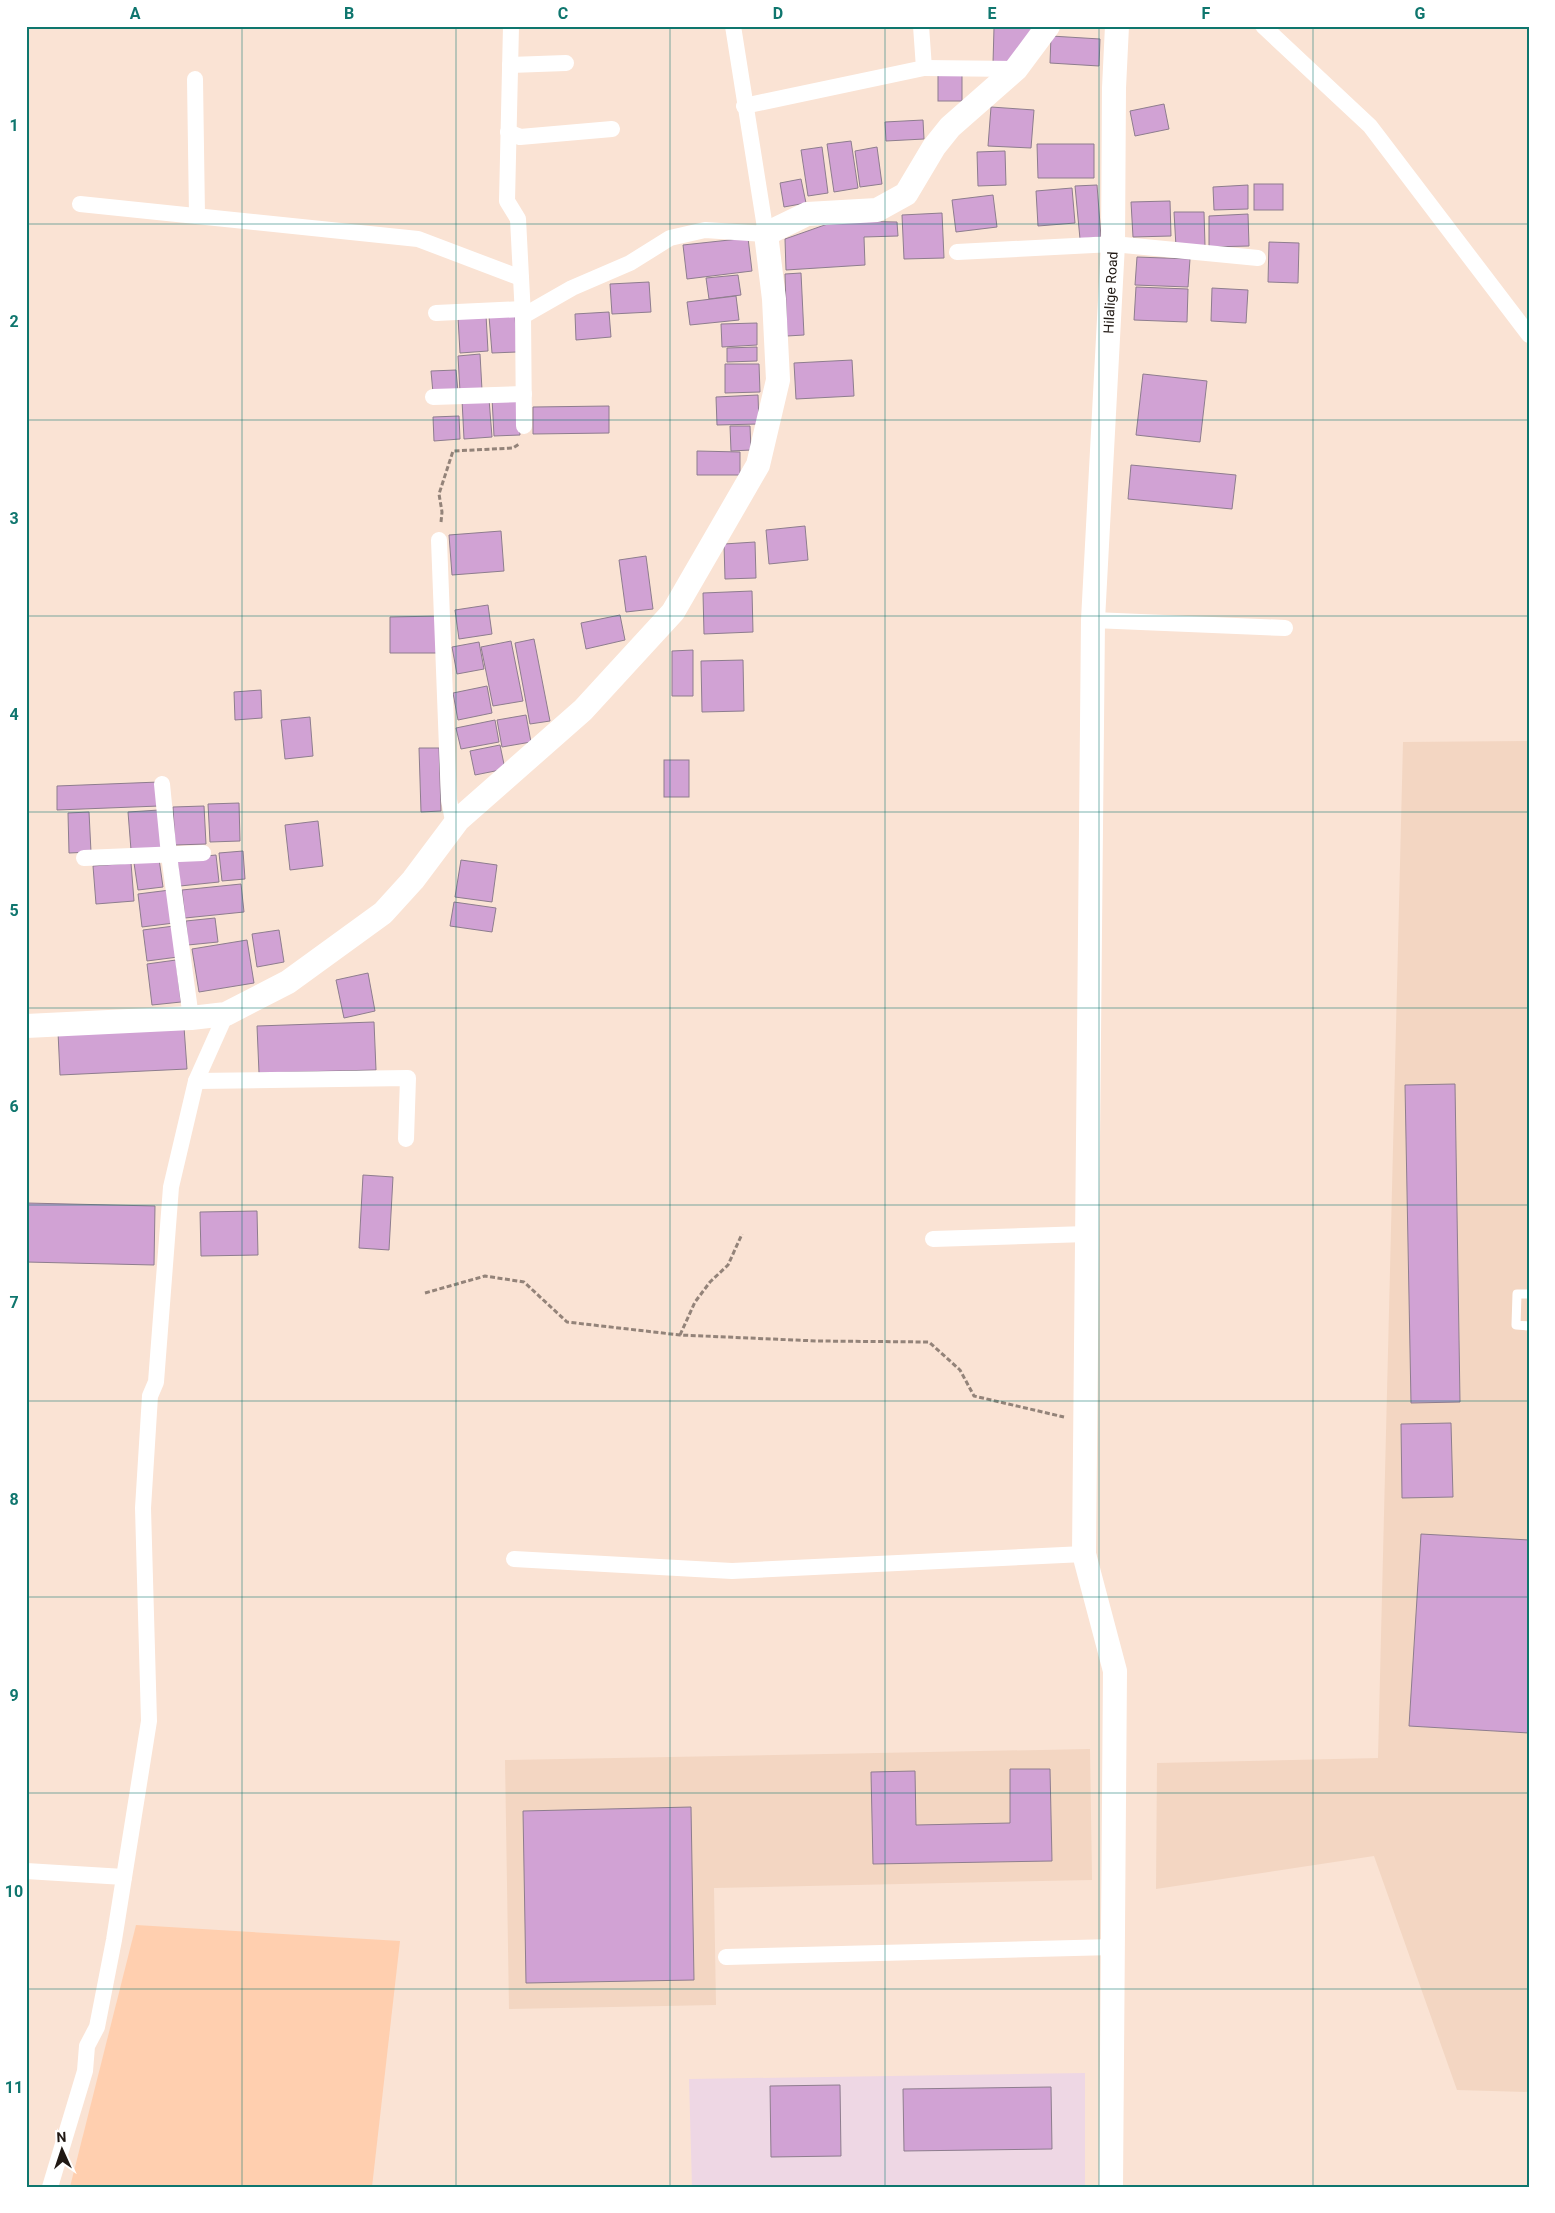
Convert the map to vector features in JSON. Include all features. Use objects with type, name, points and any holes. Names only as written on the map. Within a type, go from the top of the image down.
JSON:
[{"type":"street","points":[[511,26],[507,201],[518,219],[523,312],[524,426]]},
{"type":"street","points":[[26,1026],[191,1018],[226,1014],[288,982],[383,913],[413,880],[454,826],[583,710],[673,612],[758,465],[778,380],[774,298],[766,234],[744,106],[733,26]]},
{"type":"street","points":[[920,26],[924,68]]},
{"type":"street","points":[[436,313],[523,312],[630,263],[670,238],[705,230],[766,234],[807,214],[877,210],[906,194],[934,147],[950,127],[1016,69],[1048,26]]},
{"type":"street","name":"Hilalige Road","points":[[1111,2187],[1115,1671],[1084,1554],[1093,620],[1113,244],[1114,88],[1117,26]]},
{"type":"street","points":[[1263,26],[1370,126],[1529,335]]},
{"type":"street","points":[[510,65],[566,62]]},
{"type":"street","points":[[744,106],[924,68],[1016,69]]},
{"type":"street","points":[[195,79],[197,216]]},
{"type":"street","points":[[508,132],[520,137],[612,129]]},
{"type":"street","points":[[80,204],[418,239],[522,278]]},
{"type":"street","points":[[957,252],[1113,244],[1258,258]]},
{"type":"street","points":[[434,397],[524,394]]},
{"type":"street","points":[[439,540],[449,800],[454,826]]},
{"type":"street","points":[[1093,620],[1285,628]]},
{"type":"street","points":[[162,784],[169,855],[191,1018]]},
{"type":"street","points":[[84,858],[203,852]]},
{"type":"street","points":[[50,2187],[85,2072],[87,2046],[97,2027],[149,1721],[143,1508],[150,1396],[156,1382],[171,1187],[196,1082],[226,1014]]},
{"type":"street","points":[[196,1082],[408,1078],[406,1139]]},
{"type":"street","points":[[933,1239],[1087,1234]]},
{"type":"street","points":[[514,1559],[732,1571],[1084,1554]]},
{"type":"street","points":[[26,1871],[124,1877]]},
{"type":"street","points":[[726,1957],[1113,1947]]},
{"type":"lane","points":[[1529,1294],[1518,1294],[1516,1325],[1529,1326]]},
{"type":"path","points":[[439,540],[442,512],[438,494],[453,451],[513,448],[524,441],[524,426]]},
{"type":"path","points":[[680,1335],[695,1302],[710,1282],[728,1265],[742,1234]]},
{"type":"path","points":[[425,1293],[485,1276],[524,1282],[567,1322],[680,1335],[818,1341],[929,1342],[960,1370],[974,1396],[1085,1422]]},
{"type":"shaded area","points":[[1529,741],[1529,2092],[1457,2090],[1374,1856],[1156,1889],[1157,1763],[1378,1758],[1403,742]]},
{"type":"shaded area","points":[[1090,1749],[1092,1880],[714,1888],[716,2005],[509,2009],[505,1760]]},
{"type":"shaded area","points":[[136,1925],[400,1941],[372,2187],[70,2187]]},
{"type":"shaded area","points":[[1085,2073],[1085,2187],[692,2187],[689,2079]]},
{"type":"building","points":[[1035,27],[1013,63],[993,63],[994,28]]},
{"type":"building","points":[[1051,36],[1100,39],[1099,66],[1050,63]]},
{"type":"building","points":[[938,74],[962,74],[962,101],[938,101]]},
{"type":"building","points":[[1164,104],[1169,129],[1135,136],[1130,111]]},
{"type":"building","points":[[991,107],[1034,110],[1031,148],[988,146]]},
{"type":"building","points":[[923,120],[924,139],[886,141],[885,122]]},
{"type":"building","points":[[851,141],[858,188],[834,192],[827,144]]},
{"type":"building","points":[[1037,144],[1094,144],[1094,178],[1038,178]]},
{"type":"building","points":[[822,147],[828,193],[808,196],[801,150]]},
{"type":"building","points":[[877,147],[882,184],[860,187],[855,151]]},
{"type":"building","points":[[1005,151],[1006,185],[978,186],[977,152]]},
{"type":"building","points":[[801,179],[806,203],[784,207],[780,183]]},
{"type":"building","points":[[1254,184],[1283,184],[1283,210],[1254,210]]},
{"type":"building","points":[[1097,185],[1101,237],[1080,239],[1075,186]]},
{"type":"building","points":[[1248,185],[1248,209],[1214,210],[1213,187]]},
{"type":"building","points":[[1072,188],[1075,223],[1038,226],[1036,191]]},
{"type":"building","points":[[993,195],[997,227],[956,232],[952,200]]},
{"type":"building","points":[[1170,201],[1171,236],[1133,237],[1131,202]]},
{"type":"building","points":[[1174,212],[1204,212],[1205,246],[1176,247]]},
{"type":"building","points":[[942,213],[944,258],[904,259],[902,215]]},
{"type":"building","points":[[1248,214],[1249,246],[1209,247],[1209,216]]},
{"type":"building","points":[[836,221],[897,222],[898,236],[864,237],[865,265],[786,270],[785,239]]},
{"type":"building","points":[[748,238],[752,271],[687,279],[683,245]]},
{"type":"building","points":[[1269,242],[1299,243],[1298,283],[1268,282]]},
{"type":"building","points":[[1137,257],[1190,259],[1188,287],[1135,285]]},
{"type":"building","points":[[801,273],[804,335],[787,336],[785,274]]},
{"type":"building","points":[[738,275],[741,295],[709,299],[706,278]]},
{"type":"building","points":[[649,282],[651,312],[612,314],[610,284]]},
{"type":"building","points":[[1136,287],[1188,289],[1187,322],[1134,320]]},
{"type":"building","points":[[1212,288],[1248,290],[1246,323],[1211,321]]},
{"type":"building","points":[[736,296],[739,320],[690,325],[687,302]]},
{"type":"building","points":[[609,312],[611,337],[576,340],[575,314]]},
{"type":"building","points":[[515,314],[517,352],[492,353],[489,316]]},
{"type":"building","points":[[486,315],[488,351],[460,353],[458,317]]},
{"type":"building","points":[[757,323],[757,345],[722,347],[721,324]]},
{"type":"building","points":[[757,347],[757,361],[727,362],[727,348]]},
{"type":"building","points":[[480,354],[482,390],[460,392],[458,356]]},
{"type":"building","points":[[852,360],[854,396],[796,399],[794,363]]},
{"type":"building","points":[[725,364],[759,364],[760,392],[725,393]]},
{"type":"building","points":[[456,370],[458,392],[433,393],[431,371]]},
{"type":"building","points":[[1143,374],[1207,381],[1200,442],[1136,435]]},
{"type":"building","points":[[758,395],[759,424],[717,425],[716,397]]},
{"type":"building","points":[[517,396],[520,435],[494,436],[492,398]]},
{"type":"building","points":[[489,399],[492,437],[464,439],[462,400]]},
{"type":"building","points":[[609,406],[609,433],[533,434],[533,407]]},
{"type":"building","points":[[459,416],[460,439],[434,441],[433,417]]},
{"type":"building","points":[[730,426],[750,426],[751,450],[731,451]]},
{"type":"building","points":[[697,451],[740,452],[740,475],[697,475]]},
{"type":"building","points":[[1131,465],[1236,475],[1232,509],[1128,499]]},
{"type":"building","points":[[805,526],[808,560],[769,564],[766,530]]},
{"type":"building","points":[[501,531],[504,571],[452,575],[449,535]]},
{"type":"building","points":[[755,542],[756,578],[725,579],[724,544]]},
{"type":"building","points":[[646,556],[653,609],[626,612],[619,560]]},
{"type":"building","points":[[752,591],[753,632],[704,634],[703,593]]},
{"type":"building","points":[[488,605],[492,634],[459,639],[455,610]]},
{"type":"building","points":[[620,615],[625,640],[586,649],[581,623]]},
{"type":"building","points":[[440,616],[440,653],[390,653],[390,617]]},
{"type":"building","points":[[534,639],[550,721],[530,724],[515,643]]},
{"type":"building","points":[[511,641],[523,701],[493,706],[481,647]]},
{"type":"building","points":[[479,642],[484,669],[457,674],[452,647]]},
{"type":"building","points":[[693,650],[693,696],[672,696],[672,651]]},
{"type":"building","points":[[743,660],[744,711],[702,712],[701,661]]},
{"type":"building","points":[[487,686],[492,713],[458,720],[453,693]]},
{"type":"building","points":[[261,690],[262,718],[235,720],[234,692]]},
{"type":"building","points":[[526,715],[531,742],[502,747],[497,720]]},
{"type":"building","points":[[310,717],[313,756],[285,759],[281,720]]},
{"type":"building","points":[[495,720],[499,742],[461,749],[456,728]]},
{"type":"building","points":[[500,745],[505,769],[475,775],[470,751]]},
{"type":"building","points":[[419,748],[439,748],[441,811],[421,812]]},
{"type":"building","points":[[664,760],[689,760],[689,797],[664,797]]},
{"type":"building","points":[[159,782],[159,806],[57,810],[57,786]]},
{"type":"building","points":[[239,803],[240,841],[210,842],[208,804]]},
{"type":"building","points":[[204,806],[206,844],[175,845],[173,807]]},
{"type":"building","points":[[159,810],[162,848],[131,850],[128,812]]},
{"type":"building","points":[[89,812],[91,852],[69,853],[68,813]]},
{"type":"building","points":[[318,821],[323,866],[290,870],[285,825]]},
{"type":"building","points":[[243,851],[245,879],[222,881],[219,853]]},
{"type":"building","points":[[216,855],[219,882],[180,886],[177,859]]},
{"type":"building","points":[[159,859],[163,887],[138,890],[134,863]]},
{"type":"building","points":[[461,860],[497,865],[492,902],[455,897]]},
{"type":"building","points":[[131,863],[134,901],[96,904],[93,866]]},
{"type":"building","points":[[241,884],[244,912],[185,918],[182,890]]},
{"type":"building","points":[[170,890],[174,923],[142,927],[138,894]]},
{"type":"building","points":[[454,902],[496,908],[492,932],[450,926]]},
{"type":"building","points":[[215,918],[218,942],[188,945],[186,921]]},
{"type":"building","points":[[174,926],[178,957],[147,961],[143,930]]},
{"type":"building","points":[[279,930],[284,962],[257,967],[252,934]]},
{"type":"building","points":[[247,940],[254,983],[199,992],[192,949]]},
{"type":"building","points":[[176,960],[181,1002],[152,1005],[147,964]]},
{"type":"building","points":[[368,973],[375,1011],[344,1018],[336,980]]},
{"type":"building","points":[[374,1022],[376,1070],[259,1073],[257,1026]]},
{"type":"building","points":[[184,1027],[187,1069],[60,1075],[58,1032]]},
{"type":"building","points":[[1455,1084],[1460,1402],[1411,1403],[1405,1085]]},
{"type":"building","points":[[363,1175],[393,1177],[389,1250],[359,1248]]},
{"type":"building","points":[[26,1203],[155,1206],[154,1265],[26,1262]]},
{"type":"building","points":[[257,1211],[258,1255],[201,1256],[200,1212]]},
{"type":"building","points":[[1451,1423],[1453,1497],[1402,1498],[1401,1424]]},
{"type":"building","points":[[1421,1534],[1529,1540],[1529,1733],[1409,1726]]},
{"type":"building","points":[[1010,1769],[1050,1769],[1052,1861],[873,1864],[871,1772],[915,1771],[916,1825],[1010,1823]]},
{"type":"building","points":[[691,1807],[694,1980],[526,1983],[523,1811]]},
{"type":"building","points":[[840,2085],[841,2156],[771,2157],[770,2086]]},
{"type":"building","points":[[1051,2087],[1052,2149],[904,2151],[903,2089]]}]
